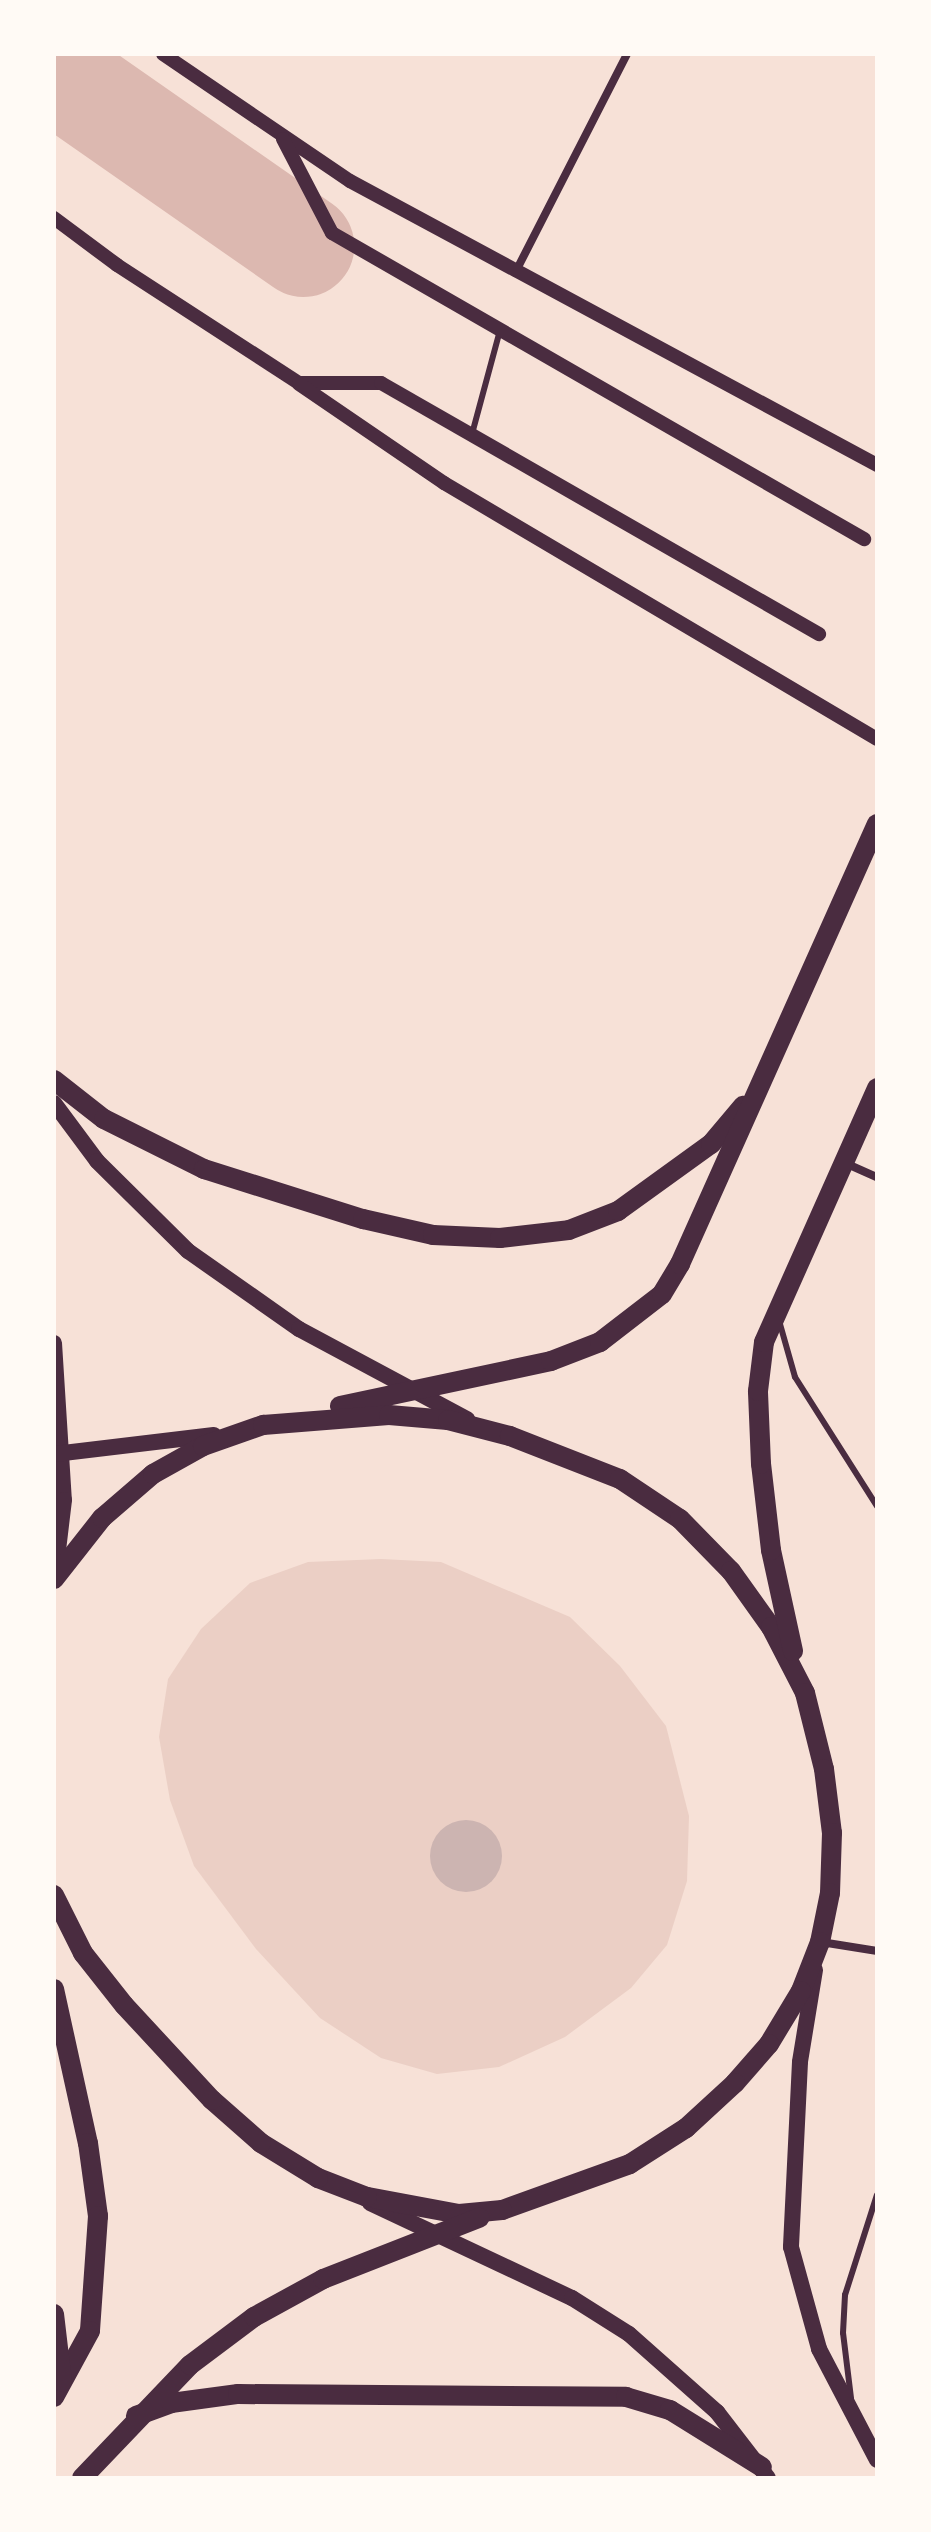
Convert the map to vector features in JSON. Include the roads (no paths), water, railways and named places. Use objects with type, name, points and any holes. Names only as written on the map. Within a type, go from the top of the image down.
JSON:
[{"type":"main road","points":[[59,1454],[151,1446],[263,1425],[551,1361],[600,1342],[635,1319],[662,1294],[680,1264],[877,824]]},
{"type":"main road","points":[[54,1080],[104,1119],[204,1169],[363,1219],[433,1235],[500,1238],[569,1230],[618,1211],[711,1144],[759,1088]]},
{"type":"main road","points":[[877,1088],[780,1299],[764,1342],[758,1391],[761,1464],[771,1550],[824,1769],[832,1833],[830,1893],[800,2062],[791,2247],[819,2349],[877,2460]]},
{"type":"main road","points":[[54,1103],[115,1180],[188,1251],[299,1329],[411,1392],[510,1436],[620,1479],[680,1519],[731,1571],[771,1627],[805,1693]]},
{"type":"main road","points":[[54,1343],[62,1539],[55,1578]]},
{"type":"main road","points":[[55,1578],[102,1518],[153,1474],[203,1446],[263,1425],[389,1415],[448,1420],[510,1436]]},
{"type":"main road","points":[[54,1895],[83,1953]]},
{"type":"main road","points":[[54,1916],[212,2100],[261,2143],[318,2178],[572,2298],[629,2334],[673,2368],[765,2473]]},
{"type":"main road","points":[[82,2478],[136,2416],[190,2365],[254,2317],[323,2279],[435,2234],[630,2164],[686,2128],[769,2044],[801,1991],[820,1942]]},
{"type":"main road","points":[[54,1989],[86,2130],[98,2216],[90,2331],[58,2390]]},
{"type":"main road","points":[[318,2178],[417,2209],[459,2214],[502,2210]]},
{"type":"main road","points":[[54,2314],[58,2390]]},
{"type":"main road","points":[[136,2416],[171,2403],[238,2394],[626,2397],[670,2410],[765,2473]]},
{"type":"street","points":[[163,54],[350,181],[515,273],[877,465]]},
{"type":"street","points":[[515,273],[627,54]]},
{"type":"street","points":[[281,135],[332,233],[864,539]]},
{"type":"street","points":[[54,218],[117,265],[299,383],[444,483],[877,739]]},
{"type":"street","points":[[299,383],[381,383],[472,434],[611,519],[819,634]]},
{"type":"street","points":[[843,1162],[877,1177]]},
{"type":"street","points":[[820,1942],[877,1951]]},
{"type":"lane","points":[[472,434],[500,330]]},
{"type":"lane","points":[[780,1299],[780,1338],[795,1377],[877,1506]]},
{"type":"lane","points":[[855,2421],[845,2358],[845,2295],[877,2195]]},
{"type":"waterway","points":[[54,72],[303,246]]}]
